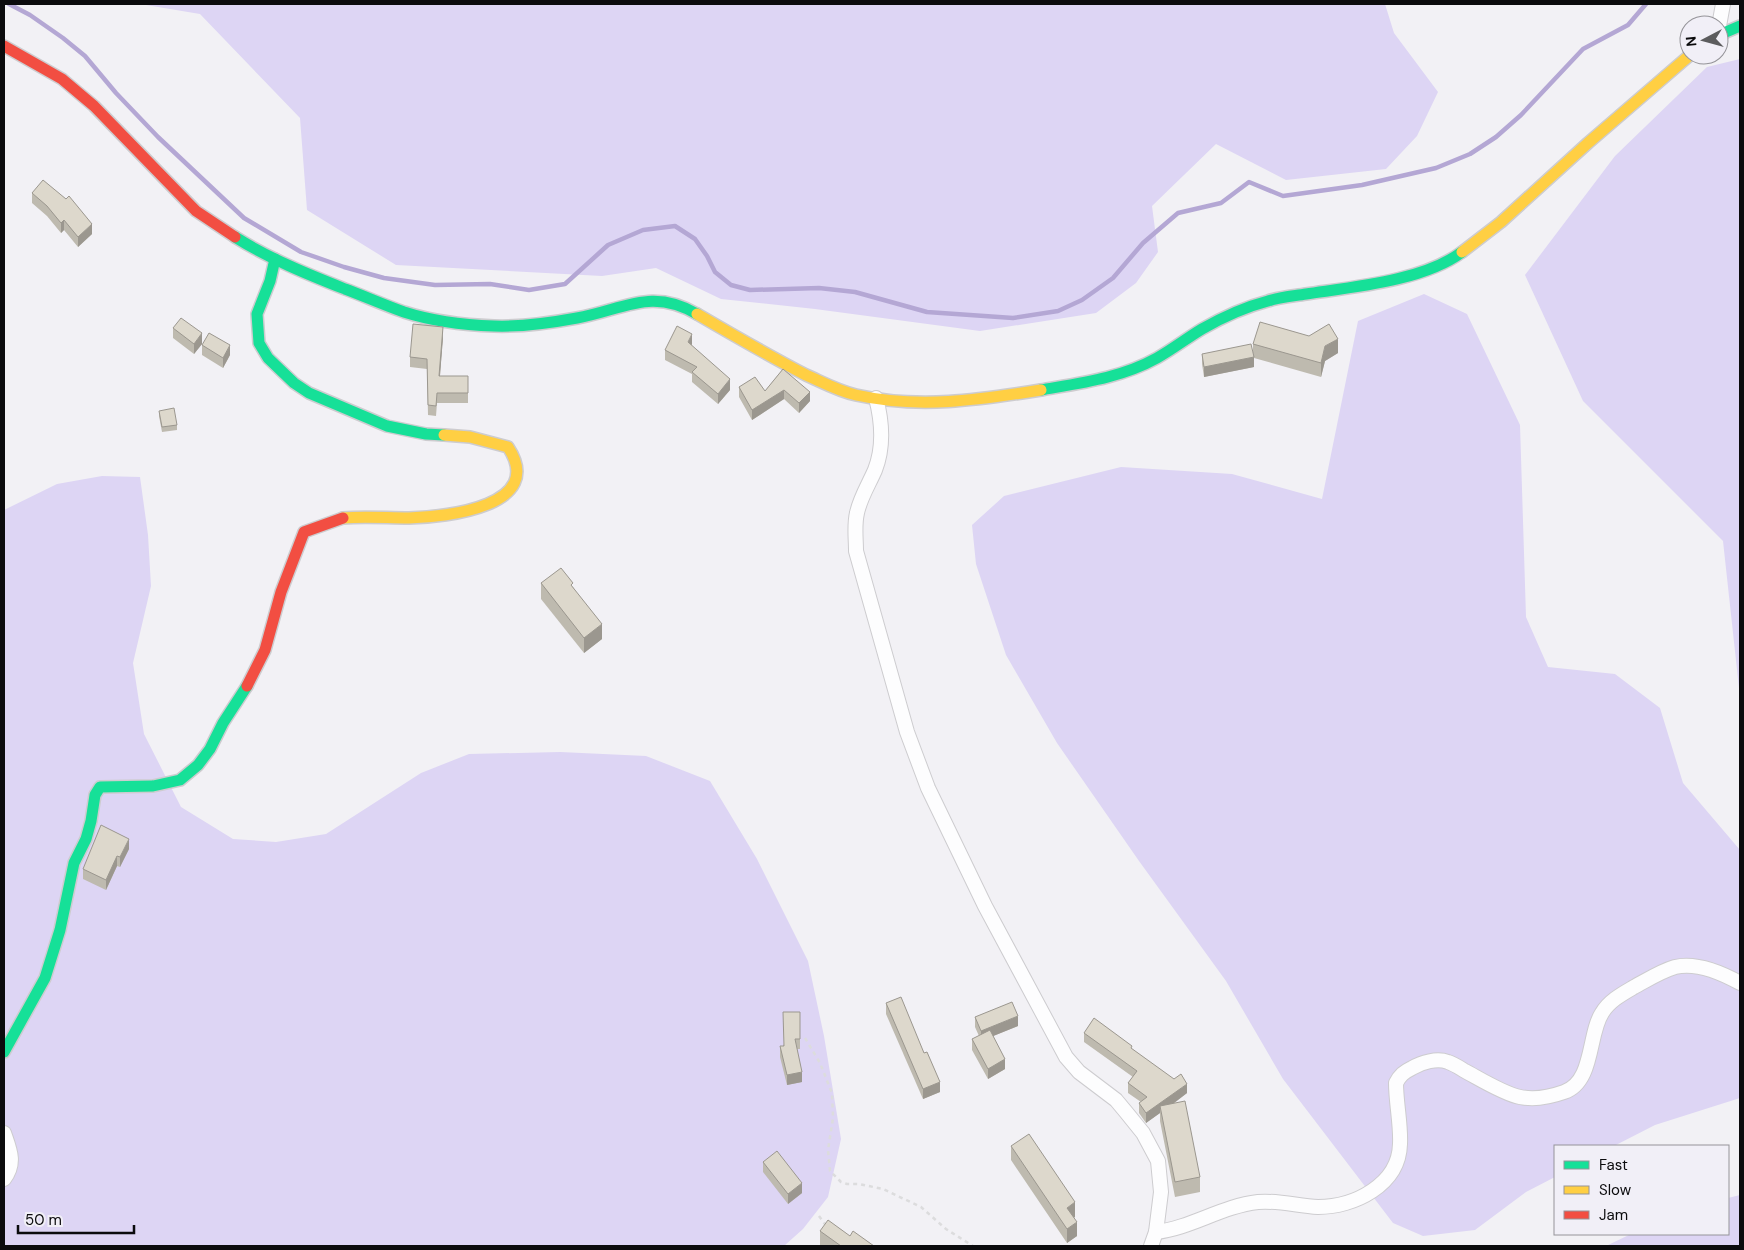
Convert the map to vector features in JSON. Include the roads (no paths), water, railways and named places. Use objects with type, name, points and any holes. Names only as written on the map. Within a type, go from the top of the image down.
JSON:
[{"type":"street","points":[[4,46],[62,79],[94,106],[196,211],[226,232],[294,269],[405,312],[475,325],[533,324],[578,318],[642,301],[669,302],[690,310],[766,355],[825,383],[855,395],[917,402],[969,401],[1090,382],[1132,370],[1157,358],[1220,320],[1270,300],[1376,283],[1418,273],[1436,266],[1459,254],[1501,222],[1588,143],[1679,64]]},
{"type":"street","points":[[4,1052],[44,978],[60,930],[74,862],[86,839],[95,795],[100,787],[153,786],[180,780],[198,765],[210,749],[223,723],[250,682],[265,650],[281,592],[304,532],[338,519],[437,516],[476,508],[505,496],[513,488],[517,478],[516,459],[508,447],[470,437],[426,434],[387,426],[309,393],[277,368],[268,358],[260,343],[256,314],[270,282],[275,259]]},
{"type":"street","points":[[876,398],[881,419],[880,449],[876,467],[857,512],[855,524],[856,551],[907,732],[928,788],[985,906],[1066,1057],[1079,1072],[1116,1100],[1143,1133],[1158,1161],[1161,1192],[1156,1232],[1151,1246]]},
{"type":"street","points":[[1156,1232],[1180,1227],[1212,1215],[1254,1203],[1324,1206],[1346,1204],[1377,1189],[1394,1166],[1400,1145],[1396,1083],[1399,1077],[1418,1065],[1432,1061],[1448,1062],[1518,1097],[1535,1099],[1560,1094],[1572,1088],[1579,1080],[1590,1056],[1601,1013],[1623,993],[1676,967],[1700,968],[1740,983]]},
{"type":"street","points":[[4,1133],[10,1147],[12,1162],[4,1178]]},
{"type":"waterway","points":[[9,4],[30,15],[85,56],[116,93],[158,137],[244,218],[301,252],[344,267],[384,278],[435,285],[490,284],[529,290],[565,284],[608,245],[643,230],[675,226],[695,239],[715,272],[731,285],[750,290],[819,288],[855,292],[927,312],[1013,318],[1058,311],[1082,300],[1113,278],[1143,243],[1178,213],[1221,203],[1249,182],[1283,196],[1362,185],[1436,168],[1470,154],[1496,137],[1521,115],[1583,49],[1628,25],[1646,4]]}]
